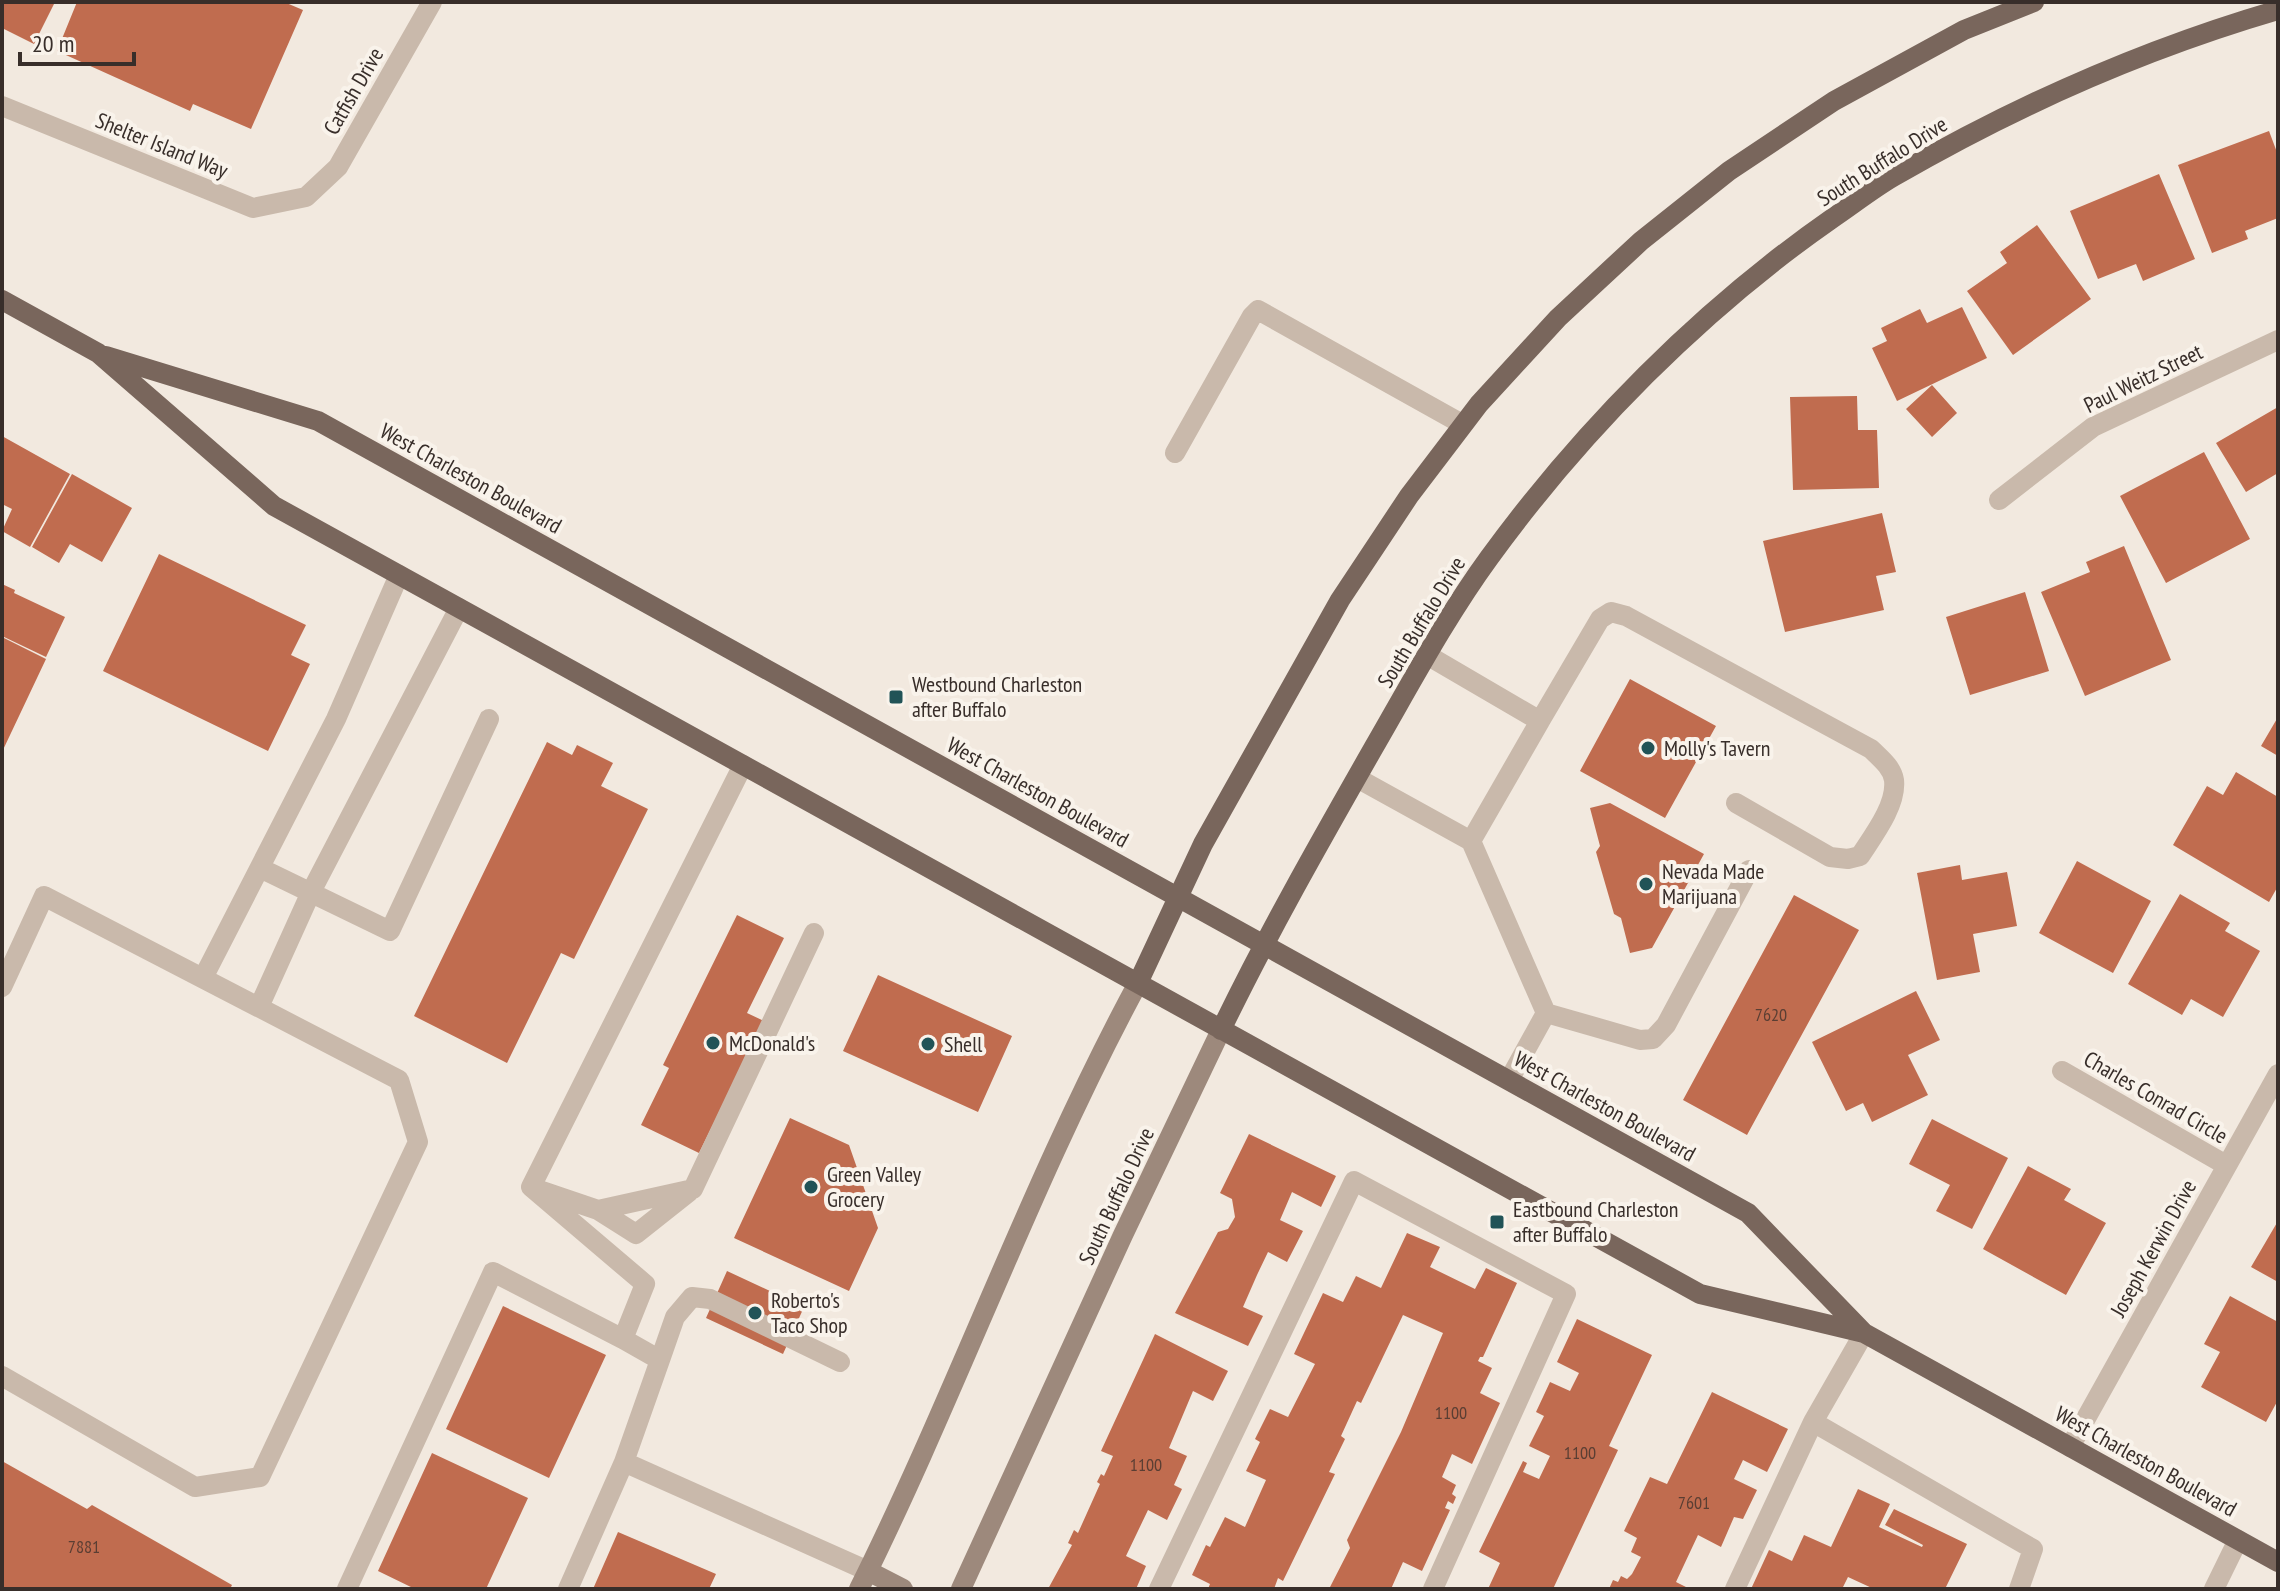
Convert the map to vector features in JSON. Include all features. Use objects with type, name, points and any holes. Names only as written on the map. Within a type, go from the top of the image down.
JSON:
[{"type":"main road","points":[[903,1589],[863,1580],[1041,1182],[1203,844],[1340,600],[1409,496],[1462,424],[1558,318],[1641,241],[1729,171],[1847,94],[1964,30],[2034,2]]},
{"type":"main road","name":"South Buffalo Drive","points":[[961,1589],[1123,1235],[1262,944],[1427,655],[1487,560],[1544,486],[1700,322],[1791,248],[1890,179],[1998,119],[2106,69],[2207,31],[2278,10]]},
{"type":"main road","name":"West Charleston Boulevard","points":[[2,300],[98,353],[318,421],[1509,1080],[1748,1213],[1864,1333]]},
{"type":"main road","name":"West Charleston Boulevard","points":[[98,353],[274,506],[1700,1294],[1864,1333],[2278,1562]]},
{"type":"street","name":"Catfish Drive","points":[[306,197],[338,167],[432,2]]},
{"type":"street","name":"Shelter Island Way","points":[[2,106],[253,208],[306,197]]},
{"type":"street","points":[[1175,453],[1258,310],[1462,424]]},
{"type":"street","name":"Paul Weitz Street","points":[[1999,500],[2093,427],[2278,340]]},
{"type":"street","points":[[203,978],[336,719],[399,575]]},
{"type":"street","points":[[259,1007],[311,892],[459,608]]},
{"type":"street","points":[[1471,841],[1600,619],[1611,612],[1626,616],[1871,749],[1887,765],[1894,779],[1891,802],[1868,844],[1860,856],[1848,859],[1830,857],[1736,803]]},
{"type":"street","points":[[1427,655],[1540,721]]},
{"type":"street","points":[[260,868],[390,931],[489,719]]},
{"type":"street","points":[[531,1187],[743,765]]},
{"type":"street","points":[[1357,778],[1471,841],[1546,1013]]},
{"type":"street","points":[[1546,1013],[1640,1040],[1653,1039],[1666,1025],[1749,870]]},
{"type":"street","points":[[2,987],[44,896],[399,1080],[418,1142],[260,1477],[195,1487],[2,1376]]},
{"type":"street","points":[[531,1187],[598,1210],[636,1234],[693,1189],[814,933]]},
{"type":"street","points":[[1509,1080],[1546,1013]]},
{"type":"street","name":"Charles Conrad Circle","points":[[2062,1071],[2226,1165]]},
{"type":"street","name":"Joseph Kerwin Drive","points":[[2070,1447],[2278,1074]]},
{"type":"street","points":[[1159,1589],[1354,1181],[1566,1294],[1433,1589]]},
{"type":"street","points":[[531,1187],[645,1284],[623,1339]]},
{"type":"street","points":[[598,1210],[693,1189]]},
{"type":"street","points":[[347,1589],[493,1272],[660,1360]]},
{"type":"street","points":[[568,1589],[624,1462],[675,1317],[692,1297],[710,1299],[840,1362]]},
{"type":"street","points":[[1735,1589],[1813,1422],[1864,1333]]},
{"type":"street","points":[[1813,1422],[2033,1549],[2019,1589]]},
{"type":"street","points":[[624,1462],[863,1580]]},
{"type":"street","points":[[2214,1589],[2238,1540]]},
{"type":"building","points":[[2,2],[55,2],[34,44],[2,28]]},
{"type":"building","points":[[77,2],[284,2],[303,10],[251,129],[193,104],[190,111],[57,51]]},
{"type":"building","points":[[2269,131],[2278,155],[2278,218],[2245,231],[2248,239],[2212,253],[2178,165]]},
{"type":"building","points":[[2159,174],[2195,259],[2143,281],[2136,264],[2098,279],[2070,211]]},
{"type":"building","points":[[2037,225],[2091,299],[2013,355],[1967,291],[2007,263],[2000,252]]},
{"type":"building","points":[[1962,307],[1987,358],[1897,401],[1872,348],[1887,341],[1881,328],[1920,309],[1927,323]]},
{"type":"building","points":[[1932,385],[1957,413],[1932,437],[1906,409]]},
{"type":"building","points":[[1857,396],[1858,430],[1877,430],[1879,488],[1793,490],[1790,397]]},
{"type":"building","points":[[2278,407],[2278,473],[2246,492],[2216,443]]},
{"type":"building","points":[[2,436],[70,474],[30,547],[2,531],[12,509],[2,504]]},
{"type":"building","points":[[2204,452],[2250,539],[2166,583],[2120,496]]},
{"type":"building","points":[[72,474],[132,508],[102,562],[70,544],[59,563],[32,547]]},
{"type":"building","points":[[1882,513],[1896,572],[1876,576],[1884,610],[1785,632],[1763,541]]},
{"type":"building","points":[[2124,546],[2171,660],[2085,696],[2041,592],[2090,572],[2086,562]]},
{"type":"building","points":[[159,554],[306,625],[291,655],[310,664],[268,751],[103,671]]},
{"type":"building","points":[[2,584],[15,590],[14,593],[65,617],[46,657],[2,636]]},
{"type":"building","points":[[2025,592],[2049,671],[1970,695],[1946,617]]},
{"type":"building","points":[[2,637],[46,659],[2,752]]},
{"type":"building","name":"Molly's Tavern","points":[[1630,679],[1716,726],[1665,818],[1580,771]]},
{"type":"building","points":[[2278,717],[2278,756],[2261,746]]},
{"type":"building","points":[[547,742],[572,755],[577,745],[613,763],[601,786],[648,809],[574,959],[561,953],[507,1063],[414,1016]]},
{"type":"building","points":[[2236,772],[2278,797],[2278,886],[2269,902],[2173,845],[2207,786],[2223,795]]},
{"type":"building","name":"Nevada Made Marijuana","points":[[1610,803],[1704,854],[1652,948],[1630,953],[1621,918],[1614,914],[1596,852],[1600,846],[1590,808]]},
{"type":"building","points":[[2077,861],[2151,901],[2113,973],[2039,933]]},
{"type":"building","points":[[1960,865],[1962,880],[2007,872],[2017,926],[1973,934],[1980,972],[1937,980],[1917,873]]},
{"type":"building","points":[[2180,894],[2230,923],[2225,931],[2260,951],[2223,1017],[2191,999],[2182,1015],[2128,984]]},
{"type":"building","points":[[1794,895],[1859,930],[1747,1135],[1683,1100]]},
{"type":"building","name":"McDonald's","points":[[737,915],[784,938],[747,1013],[764,1021],[699,1153],[641,1125],[669,1068],[663,1065]]},
{"type":"building","name":"Shell","points":[[878,975],[1012,1036],[978,1112],[843,1051]]},
{"type":"building","points":[[1916,991],[1940,1040],[1908,1055],[1928,1095],[1872,1122],[1863,1103],[1846,1111],[1812,1042]]},
{"type":"building","name":"Green Valley Grocery","points":[[790,1118],[849,1145],[878,1228],[849,1291],[734,1238]]},
{"type":"building","points":[[1932,1119],[2008,1158],[1972,1229],[1936,1211],[1950,1185],[1909,1164]]},
{"type":"building","points":[[1249,1134],[1336,1176],[1321,1207],[1292,1192],[1280,1220],[1303,1231],[1287,1262],[1268,1252],[1257,1275],[1243,1307],[1263,1316],[1248,1346],[1175,1313],[1218,1232],[1228,1229],[1235,1217],[1232,1199],[1220,1193]]},
{"type":"building","points":[[2028,1166],[2071,1189],[2064,1200],[2106,1223],[2066,1295],[1983,1249]]},
{"type":"building","points":[[2278,1221],[2278,1282],[2251,1267]]},
{"type":"building","points":[[1407,1233],[1440,1247],[1430,1267],[1475,1289],[1486,1268],[1517,1283],[1483,1357],[1478,1361],[1492,1368],[1480,1393],[1500,1403],[1472,1464],[1452,1454],[1442,1477],[1456,1485],[1452,1494],[1456,1497],[1453,1504],[1448,1501],[1445,1508],[1450,1510],[1422,1571],[1403,1562],[1391,1589],[1329,1589],[1350,1548],[1347,1540],[1401,1432],[1443,1333],[1403,1315],[1361,1403],[1357,1401],[1341,1436],[1345,1439],[1329,1472],[1335,1474],[1283,1581],[1278,1578],[1274,1589],[1208,1589],[1210,1584],[1192,1575],[1206,1545],[1210,1547],[1225,1517],[1245,1527],[1266,1480],[1246,1471],[1260,1442],[1255,1439],[1270,1409],[1288,1417],[1315,1364],[1294,1354],[1323,1293],[1343,1302],[1356,1276],[1381,1288]]},
{"type":"building","name":"Roberto's Taco Shop","points":[[727,1271],[804,1307],[783,1354],[706,1318]]},
{"type":"building","points":[[2230,1296],[2278,1322],[2278,1400],[2266,1422],[2201,1387],[2220,1352],[2204,1344]]},
{"type":"building","points":[[503,1306],[606,1355],[549,1478],[446,1429]]},
{"type":"building","points":[[1577,1319],[1652,1355],[1609,1446],[1618,1450],[1553,1589],[1488,1589],[1500,1563],[1479,1552],[1523,1461],[1527,1463],[1523,1472],[1539,1479],[1550,1456],[1529,1446],[1544,1416],[1536,1412],[1550,1382],[1570,1391],[1579,1373],[1557,1362]]},
{"type":"building","points":[[1155,1334],[1228,1371],[1213,1401],[1193,1391],[1169,1448],[1187,1456],[1174,1485],[1182,1489],[1167,1520],[1148,1510],[1126,1556],[1146,1566],[1136,1589],[1048,1589],[1072,1545],[1068,1543],[1074,1530],[1078,1533],[1100,1484],[1097,1482],[1101,1474],[1104,1476],[1113,1456],[1101,1451]]},
{"type":"building","points":[[1712,1392],[1788,1429],[1767,1472],[1743,1460],[1734,1479],[1757,1490],[1743,1519],[1734,1517],[1721,1547],[1698,1535],[1676,1582],[1690,1589],[1609,1589],[1613,1580],[1618,1582],[1621,1576],[1627,1579],[1632,1574],[1641,1557],[1631,1552],[1637,1538],[1624,1531],[1650,1477],[1667,1484]]},
{"type":"building","points":[[432,1453],[528,1498],[486,1589],[415,1589],[378,1571]]},
{"type":"building","points":[[2,1461],[87,1509],[92,1505],[232,1585],[230,1589],[2,1589]]},
{"type":"building","points":[[1858,1489],[1890,1504],[1879,1527],[1922,1547],[1885,1525],[1894,1509],[1967,1544],[1945,1589],[1874,1589],[1848,1577],[1842,1589],[1751,1589],[1769,1550],[1792,1561],[1804,1535],[1831,1547]]},
{"type":"building","points":[[618,1532],[716,1574],[709,1589],[593,1589]]},
{"type":"place","name":"Westbound Charleston after Buffalo","points":[[896,697]]},
{"type":"place","name":"Molly's Tavern","points":[[1648,748]]},
{"type":"place","name":"Nevada Made Marijuana","points":[[1646,884]]},
{"type":"place","name":"McDonald's","points":[[713,1043]]},
{"type":"place","name":"Shell","points":[[928,1044]]},
{"type":"place","name":"Green Valley Grocery","points":[[811,1187]]},
{"type":"place","name":"Eastbound Charleston after Buffalo","points":[[1497,1222]]},
{"type":"place","name":"Roberto's Taco Shop","points":[[755,1313]]}]
